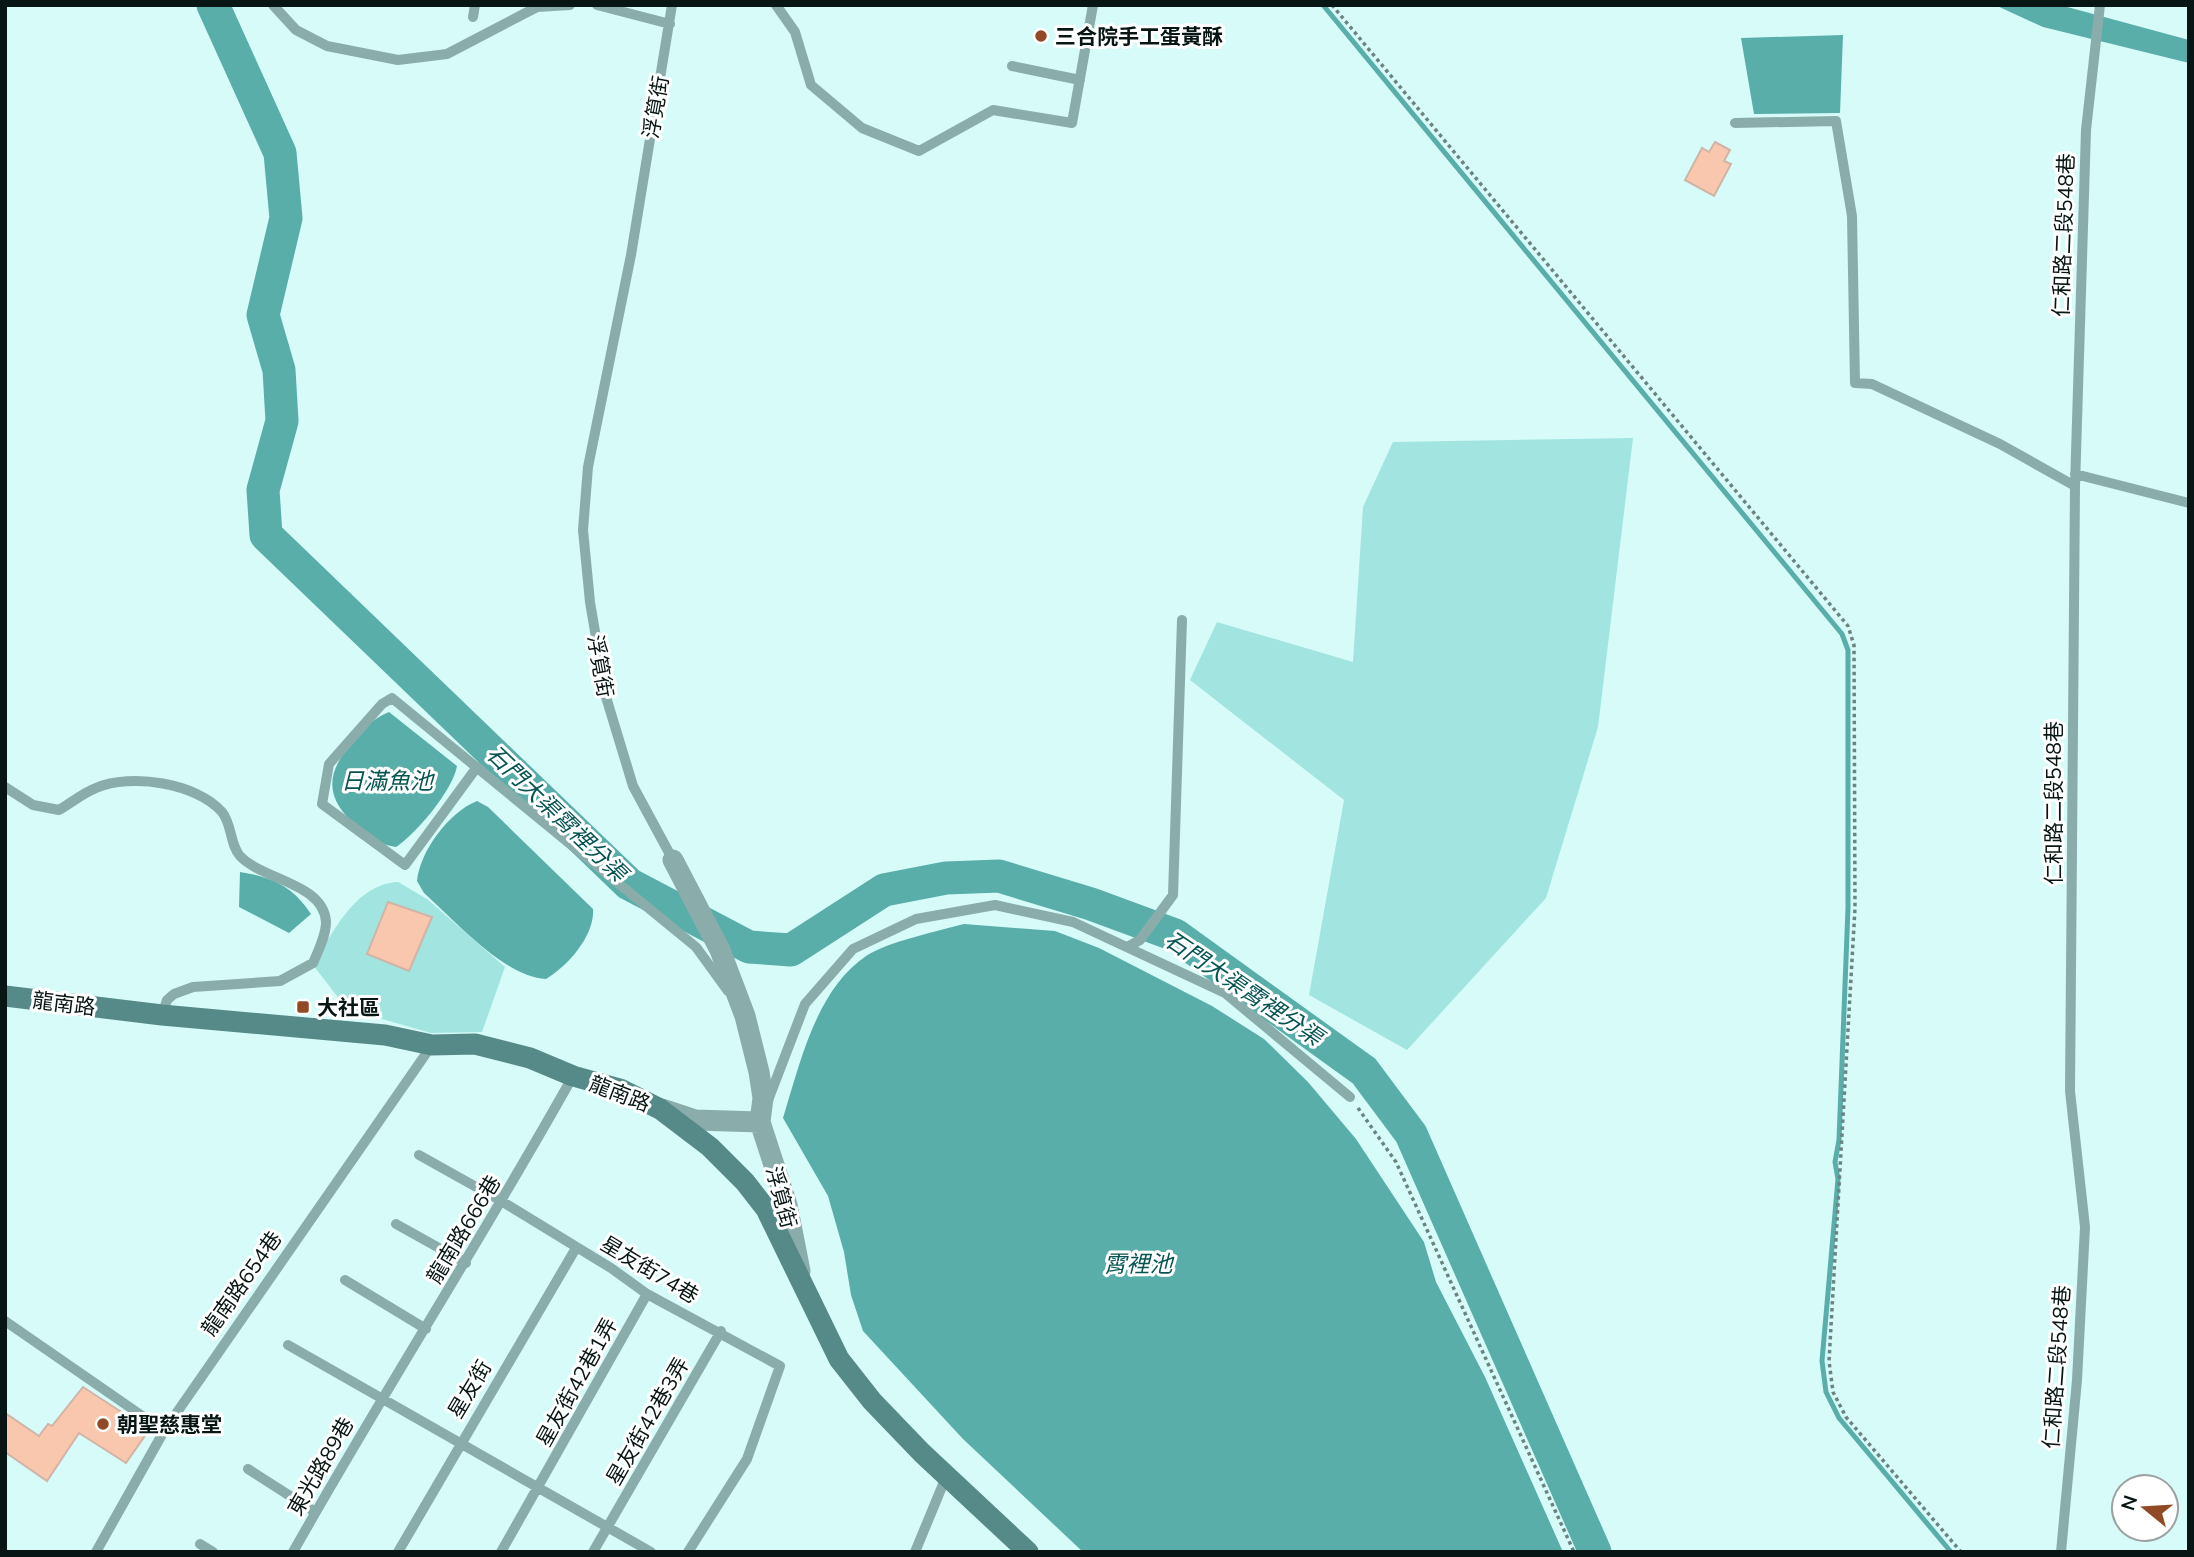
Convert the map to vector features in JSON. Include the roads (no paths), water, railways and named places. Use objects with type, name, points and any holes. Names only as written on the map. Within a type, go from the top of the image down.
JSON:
[{"type":"main road","name":"龍南路","points":[[5,996],[162,1015],[386,1035],[432,1045],[475,1044],[530,1058],[573,1076],[620,1089],[660,1108],[710,1147],[745,1182],[766,1209],[839,1359],[873,1401],[946,1477],[1028,1552]]},
{"type":"street","name":"浮筧街","points":[[673,860],[720,950],[745,1016],[763,1098],[760,1122],[787,1205],[802,1279]]},
{"type":"street","points":[[660,1108],[695,1120],[760,1122]]},
{"type":"lane","points":[[273,5],[296,30],[327,46],[398,60],[447,54],[537,7],[570,5]]},
{"type":"lane","points":[[473,17],[475,5]]},
{"type":"lane","points":[[597,5],[670,24]]},
{"type":"lane","name":"浮筧街","points":[[672,5],[631,255],[588,467],[583,530],[590,602],[606,697],[633,786],[673,860]]},
{"type":"lane","points":[[776,5],[795,32],[811,85],[862,128],[919,151],[993,110],[1072,123],[1093,5]]},
{"type":"lane","name":"仁和路二段548巷","points":[[2061,1552],[2077,1380],[2085,1227],[2070,1091],[2074,486],[2086,130],[2100,6]]},
{"type":"lane","points":[[1012,66],[1080,80]]},
{"type":"lane","points":[[1735,123],[1836,121],[1852,216],[1855,383],[1871,384],[2000,444],[2074,486]]},
{"type":"lane","points":[[2075,474],[2189,503]]},
{"type":"lane","points":[[1129,946],[1140,940],[1173,895],[1182,620]]},
{"type":"lane","points":[[477,767],[405,865],[322,804],[329,764],[382,704],[392,698],[477,767],[696,947],[745,1016]]},
{"type":"lane","points":[[5,787],[33,805],[60,810],[97,787],[140,781],[165,783],[211,801],[224,814],[239,855],[257,868],[307,893],[324,911],[326,925],[313,963],[279,981],[193,986],[167,1000],[162,1015]]},
{"type":"lane","points":[[760,1122],[805,1004],[853,949],[916,919],[995,905],[1073,922],[1225,992],[1350,1097]]},
{"type":"lane","name":"龍南路654巷","points":[[96,1552],[164,1431],[432,1045]]},
{"type":"lane","name":"龍南路666巷","points":[[380,1398],[426,1329],[503,1202],[573,1076]]},
{"type":"lane","name":"星友街74巷","points":[[419,1155],[503,1202],[647,1294],[721,1331],[780,1366],[747,1459],[688,1552]]},
{"type":"lane","points":[[396,1224],[466,1263]]},
{"type":"lane","name":"星友街","points":[[398,1552],[576,1248]]},
{"type":"lane","points":[[345,1280],[426,1329]]},
{"type":"lane","name":"星友街42巷1弄","points":[[501,1552],[647,1294]]},
{"type":"lane","points":[[5,1321],[164,1431]]},
{"type":"lane","name":"星友街42巷3弄","points":[[593,1552],[721,1331]]},
{"type":"lane","points":[[288,1345],[650,1552]]},
{"type":"lane","name":"東光路89巷","points":[[293,1552],[380,1398]]},
{"type":"lane","points":[[247,1469],[315,1512]]},
{"type":"lane","points":[[915,1552],[946,1477]]},
{"type":"lane","points":[[200,1544],[213,1552]]},
{"type":"water","points":[[1995,5],[2060,5],[2189,40],[2189,63],[2043,27]]},
{"type":"water","points":[[1843,35],[1840,113],[1754,114],[1741,38]]},
{"type":"water","name":"日滿魚池","points":[[389,712],[457,766],[449,787],[432,811],[396,847],[378,841],[350,820],[341,810],[333,789],[333,778],[342,755],[369,725]]},
{"type":"water","points":[[477,801],[488,807],[593,909],[590,929],[585,939],[571,958],[546,979],[514,969],[481,946],[424,893],[417,881],[424,857],[438,834],[456,814]]},
{"type":"water","points":[[240,872],[281,884],[297,896],[311,914],[289,933],[239,907]]},
{"type":"water","name":"霄裡池","points":[[964,924],[1055,931],[1099,948],[1212,1006],[1264,1039],[1308,1082],[1356,1139],[1424,1242],[1436,1282],[1485,1377],[1563,1552],[1083,1552],[963,1439],[863,1331],[851,1295],[844,1252],[828,1196],[783,1118],[812,1029],[834,988],[849,970],[866,956],[887,946]]},
{"type":"waterway","name":"石門大渠霄裡分渠","points":[[213,5],[280,153],[286,218],[263,315],[279,370],[282,421],[263,490],[266,535],[629,884],[749,947],[791,950],[884,890],[946,878],[999,876],[1091,904],[1175,935],[1364,1071],[1411,1134],[1595,1552]]},
{"type":"waterway","points":[[1323,5],[1842,634],[1848,650],[1848,908],[1839,1140],[1835,1162],[1838,1179],[1822,1361],[1826,1392],[1839,1418],[1951,1552]]},
{"type":"place","name":"三合院手工蛋黃酥","points":[[1041,36]]},
{"type":"place","name":"大社區","points":[[303,1007]]},
{"type":"place","name":"朝聖慈惠堂","points":[[103,1424]]}]
